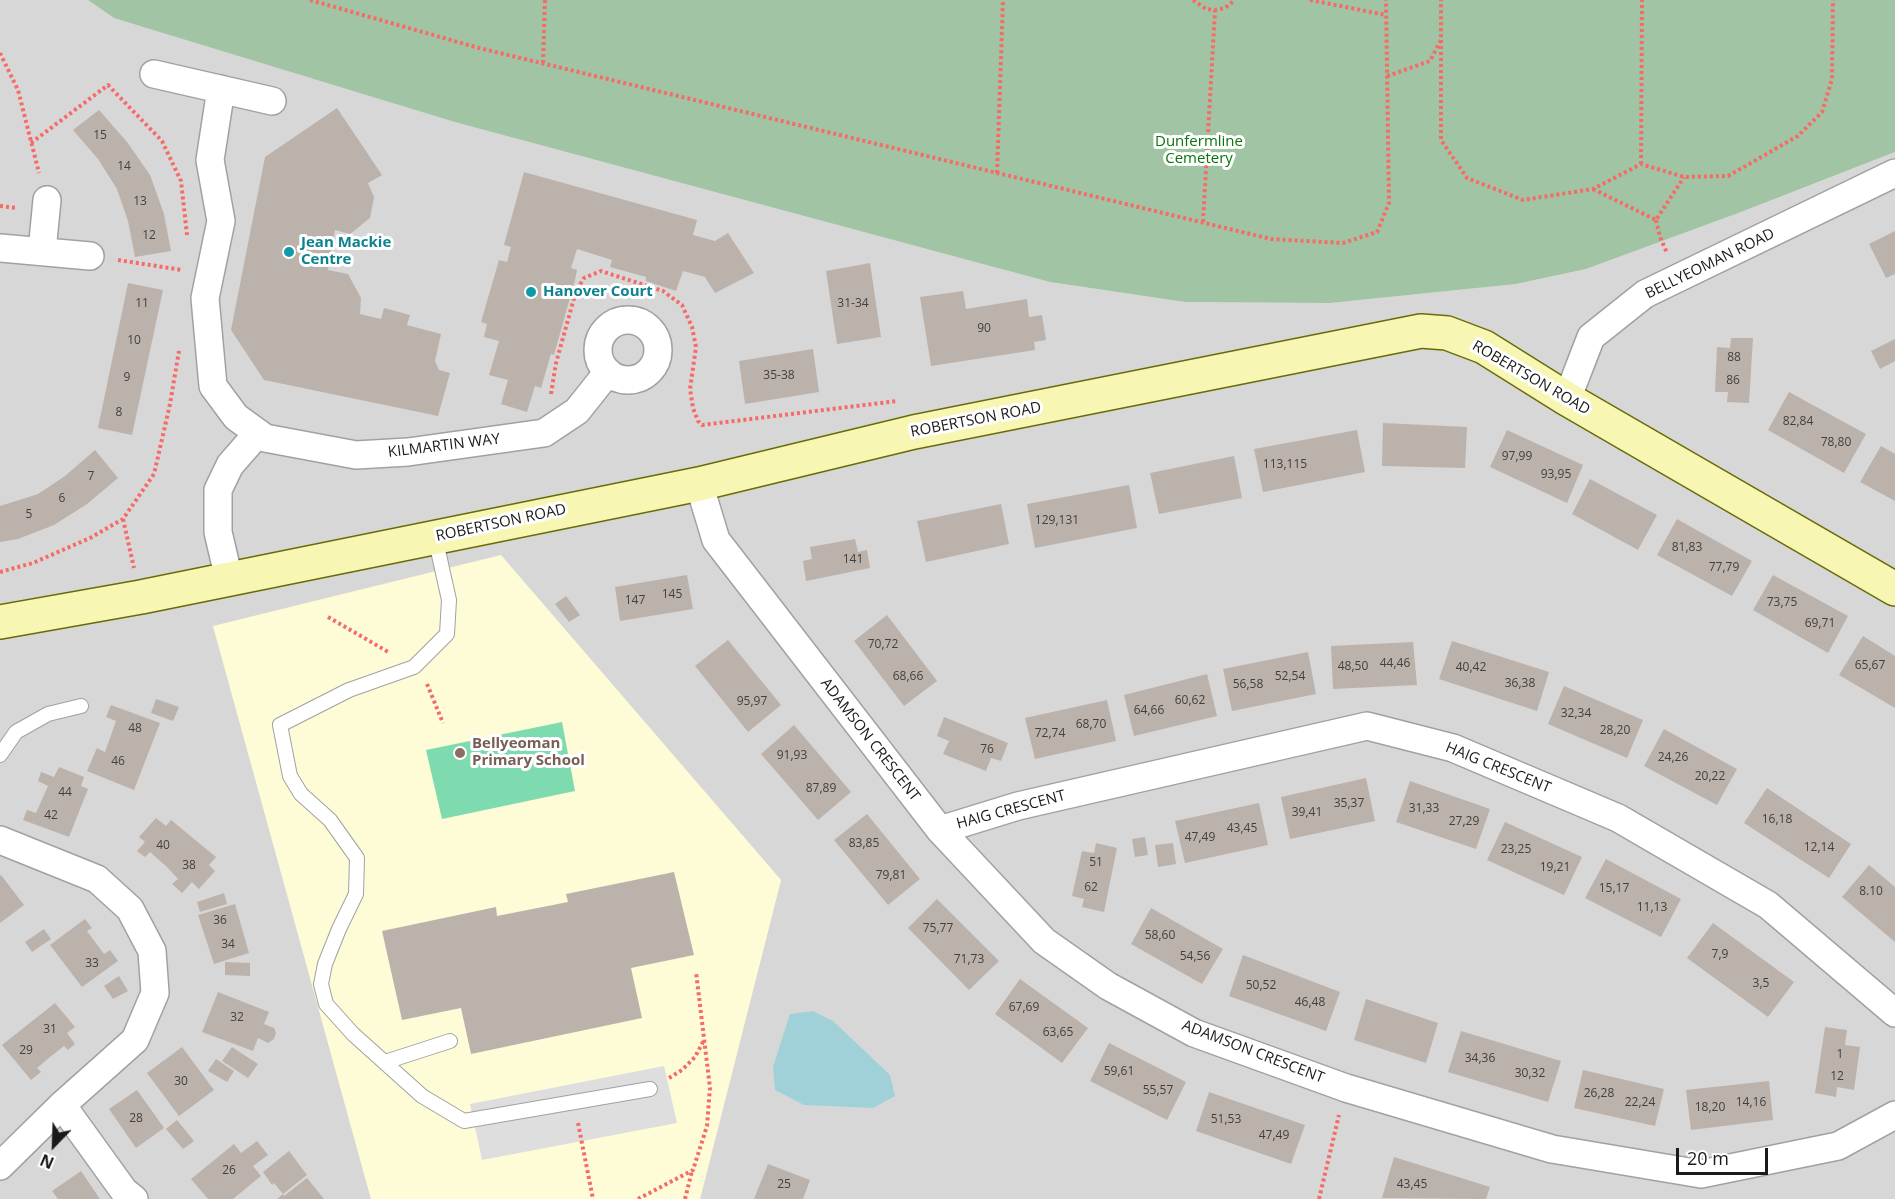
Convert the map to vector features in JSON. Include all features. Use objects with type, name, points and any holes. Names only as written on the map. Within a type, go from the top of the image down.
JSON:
[{"type":"street","points":[[154,74],[272,101]]},
{"type":"street","name":"KILMARTIN WAY","points":[[221,89],[210,160],[221,221],[205,298],[213,386],[236,417],[265,438],[356,455],[408,452],[544,433],[577,411],[608,372]]},
{"type":"street","name":"BELLYEOMAN ROAD","points":[[1567,399],[1591,338],[1645,294],[1895,173]]},
{"type":"street","points":[[42,251],[46,200]]},
{"type":"street","points":[[0,248],[90,256]]},
{"type":"street","name":"ROBERTSON ROAD","points":[[0,622],[141,597],[699,484],[914,432],[1421,331],[1447,333],[1484,347],[1567,399],[1895,589]]},
{"type":"street","points":[[229,579],[218,532],[219,490],[230,465],[258,433]]},
{"type":"street","name":"ADAMSON CRESCENT","points":[[699,484],[716,540],[940,830],[1044,941],[1108,986],[1194,1033],[1346,1088],[1552,1149],[1701,1174],[1838,1146],[1895,1115]]},
{"type":"street","name":"HAIG CRESCENT","points":[[940,830],[1018,806],[1367,726],[1453,748],[1618,818],[1768,905],[1895,1013]]},
{"type":"street","points":[[0,840],[97,879],[130,909],[152,951],[155,993],[135,1040],[62,1105],[0,1166]]},
{"type":"street","points":[[62,1105],[124,1191],[134,1199]]},
{"type":"lane","points":[[435,537],[449,600],[447,634],[414,667],[349,690],[280,726],[290,776],[301,794],[330,820],[357,858],[356,894],[325,964],[321,984],[326,1004],[353,1034],[422,1096],[464,1121],[650,1089]]},
{"type":"lane","points":[[0,755],[16,732],[48,714],[81,706]]},
{"type":"lane","points":[[385,1062],[450,1041]]},
{"type":"path","points":[[310,0],[479,48],[1271,239],[1343,243],[1377,232],[1389,203],[1386,0]]},
{"type":"path","points":[[543,63],[545,0]]},
{"type":"path","points":[[997,173],[1003,0]]},
{"type":"path","points":[[1192,0],[1206,9],[1215,10],[1224,8],[1235,0]]},
{"type":"path","points":[[1310,0],[1387,15]]},
{"type":"path","points":[[1441,0],[1441,140],[1467,178],[1523,200],[1593,189],[1641,164],[1684,177],[1728,176],[1798,136],[1822,112],[1832,80],[1833,0]]},
{"type":"path","points":[[1641,164],[1642,0]]},
{"type":"path","points":[[1203,222],[1215,10]]},
{"type":"path","points":[[1388,76],[1430,61],[1441,39]]},
{"type":"path","points":[[0,53],[18,90],[46,200]]},
{"type":"path","points":[[31,143],[108,85],[162,141],[181,181],[187,238]]},
{"type":"path","points":[[1656,220],[1684,177]]},
{"type":"path","points":[[1593,189],[1656,220],[1664,248]]},
{"type":"path","points":[[90,256],[191,272]]},
{"type":"path","points":[[531,435],[551,394],[556,363],[576,291],[584,278],[601,272],[663,291],[682,305],[692,327],[696,347],[690,389],[693,408],[702,425],[906,399],[914,432]]},
{"type":"path","points":[[0,572],[33,563],[123,519],[154,474],[170,404],[179,348]]},
{"type":"path","points":[[123,519],[141,597]]},
{"type":"path","points":[[328,617],[414,667]]},
{"type":"path","points":[[426,683],[443,723]]},
{"type":"path","points":[[685,1199],[707,1126],[710,1089],[696,972]]},
{"type":"path","points":[[650,1089],[682,1070],[695,1057],[704,1039]]},
{"type":"path","points":[[1319,1199],[1346,1088]]},
{"type":"path","points":[[574,1102],[592,1199]]},
{"type":"path","points":[[638,1199],[693,1170]]},
{"type":"shaded area","points":[[0,0],[88,0],[114,18],[1050,282],[1185,302],[1330,303],[1516,284],[1586,269],[1895,152],[1895,1199],[700,1199],[781,880],[213,626],[371,1199],[0,1199]]},
{"type":"shaded area","name":"Bellyeoman Primary School","points":[[501,555],[781,880],[700,1199],[371,1199],[213,626]]},
{"type":"shaded area","points":[[664,1066],[677,1123],[482,1160],[470,1104]]},
{"type":"green space","name":"Dunfermline Cemetery","points":[[88,0],[1895,0],[1895,152],[1586,269],[1516,284],[1330,303],[1185,302],[1050,282],[455,122],[114,18]]},
{"type":"green space","points":[[562,722],[575,791],[442,819],[426,750]]},
{"type":"water","points":[[813,1011],[833,1021],[890,1075],[895,1096],[873,1108],[804,1105],[775,1090],[773,1067],[790,1014]]},
{"type":"building","name":"Jean Mackie Centre","points":[[337,108],[382,175],[368,183],[374,197],[370,218],[350,234],[335,230],[328,270],[348,274],[361,298],[360,314],[381,319],[384,308],[410,315],[407,325],[441,334],[435,361],[439,370],[450,373],[438,416],[264,380],[231,330],[265,157]]},
{"type":"building","points":[[99,110],[127,142],[150,175],[164,214],[171,251],[135,257],[128,221],[117,189],[98,159],[73,130]]},
{"type":"building","name":"Hanover Court","points":[[524,172],[697,220],[693,235],[715,241],[728,233],[754,273],[715,293],[705,277],[683,271],[676,291],[646,281],[646,277],[610,267],[612,260],[577,249],[571,268],[577,270],[575,280],[554,355],[551,354],[541,388],[535,386],[527,412],[501,404],[508,380],[489,375],[499,341],[484,337],[487,324],[481,322],[499,260],[507,262],[511,247],[504,245]]},
{"type":"building","points":[[1895,231],[1895,274],[1886,278],[1869,244]]},
{"type":"building","points":[[870,263],[881,337],[837,344],[826,271]]},
{"type":"building","points":[[128,283],[163,290],[132,435],[98,428]]},
{"type":"building","points":[[963,291],[966,309],[1027,299],[1029,317],[1042,315],[1046,340],[1034,342],[1035,350],[931,366],[920,297]]},
{"type":"building","points":[[1731,338],[1753,338],[1749,403],[1727,402],[1728,392],[1715,392],[1717,347],[1730,348]]},
{"type":"building","points":[[1895,339],[1895,361],[1880,369],[1871,351]]},
{"type":"building","points":[[813,349],[819,392],[745,404],[739,361]]},
{"type":"building","points":[[1789,392],[1866,434],[1844,473],[1768,430]]},
{"type":"building","points":[[1383,423],[1467,427],[1465,468],[1382,466]]},
{"type":"building","points":[[1357,430],[1365,472],[1263,492],[1254,449]]},
{"type":"building","points":[[1507,430],[1583,465],[1567,503],[1490,467]]},
{"type":"building","points":[[1881,446],[1895,454],[1895,501],[1860,482]]},
{"type":"building","points":[[95,450],[118,478],[87,504],[54,525],[18,539],[0,542],[0,506],[38,494],[65,476]]},
{"type":"building","points":[[1234,456],[1242,498],[1159,514],[1150,473]]},
{"type":"building","points":[[1590,479],[1657,515],[1638,550],[1572,514]]},
{"type":"building","points":[[1129,485],[1137,528],[1035,548],[1027,504]]},
{"type":"building","points":[[1001,504],[1009,544],[926,562],[917,521]]},
{"type":"building","points":[[1677,519],[1752,561],[1732,596],[1657,555]]},
{"type":"building","points":[[855,539],[858,552],[867,550],[870,568],[806,581],[803,561],[812,559],[810,547]]},
{"type":"building","points":[[687,575],[693,609],[620,621],[615,587]]},
{"type":"building","points":[[1773,575],[1848,616],[1828,653],[1753,610]]},
{"type":"building","points":[[566,596],[580,615],[569,622],[555,604]]},
{"type":"building","points":[[887,615],[937,681],[904,706],[854,641]]},
{"type":"building","points":[[1863,636],[1895,656],[1895,708],[1839,675]]},
{"type":"building","points":[[728,640],[781,705],[748,732],[695,666]]},
{"type":"building","points":[[1452,641],[1549,672],[1537,711],[1439,679]]},
{"type":"building","points":[[1413,642],[1417,685],[1333,689],[1331,646]]},
{"type":"building","points":[[1308,652],[1316,694],[1232,711],[1223,669]]},
{"type":"building","points":[[1207,674],[1217,716],[1134,736],[1124,695]]},
{"type":"building","points":[[1564,686],[1643,720],[1627,758],[1548,724]]},
{"type":"building","points":[[156,699],[179,707],[173,721],[151,713]]},
{"type":"building","points":[[1107,700],[1116,741],[1035,759],[1025,718]]},
{"type":"building","points":[[111,705],[160,723],[134,790],[87,771],[97,748],[105,752],[116,721],[106,717]]},
{"type":"building","points":[[944,717],[1008,743],[1001,761],[991,758],[986,771],[943,754],[949,741],[937,736]]},
{"type":"building","points":[[794,725],[851,792],[818,820],[761,754]]},
{"type":"building","points":[[1664,729],[1737,769],[1717,805],[1644,766]]},
{"type":"building","points":[[59,767],[84,777],[81,786],[88,789],[69,837],[23,820],[27,810],[36,813],[48,786],[38,781],[41,772],[54,777]]},
{"type":"building","points":[[1366,778],[1375,821],[1290,839],[1281,797]]},
{"type":"building","points":[[1410,781],[1490,809],[1476,849],[1396,822]]},
{"type":"building","points":[[1767,788],[1851,844],[1829,878],[1744,823]]},
{"type":"building","points":[[1259,803],[1268,845],[1185,863],[1175,821]]},
{"type":"building","points":[[867,814],[920,879],[888,905],[834,840]]},
{"type":"building","points":[[156,818],[166,826],[171,820],[216,857],[209,865],[215,871],[199,889],[192,882],[182,893],[172,884],[178,879],[167,867],[150,852],[145,857],[137,851],[145,842],[139,837]]},
{"type":"building","points":[[1505,822],[1582,857],[1564,895],[1487,860]]},
{"type":"building","points":[[1145,837],[1148,855],[1135,857],[1132,839]]},
{"type":"building","points":[[1096,843],[1117,848],[1104,912],[1082,907],[1084,899],[1072,896],[1082,851],[1094,853]]},
{"type":"building","points":[[1173,843],[1176,864],[1158,867],[1155,845]]},
{"type":"building","points":[[1606,859],[1681,899],[1661,937],[1585,898]]},
{"type":"building","points":[[1869,865],[1895,887],[1895,942],[1842,897]]},
{"type":"building","points":[[674,872],[694,955],[631,968],[642,1018],[471,1054],[461,1008],[402,1020],[382,931],[496,907],[497,916],[568,902],[566,894]]},
{"type":"building","points":[[0,876],[24,905],[0,923]]},
{"type":"building","points":[[224,893],[227,904],[200,912],[197,902]]},
{"type":"building","points":[[937,899],[999,961],[969,990],[908,928]]},
{"type":"building","points":[[235,904],[249,953],[214,964],[198,915]]},
{"type":"building","points":[[1151,908],[1223,949],[1202,984],[1131,944]]},
{"type":"building","points":[[85,919],[92,928],[87,931],[104,954],[110,950],[118,961],[82,987],[50,945]]},
{"type":"building","points":[[1713,923],[1794,982],[1768,1017],[1687,958]]},
{"type":"building","points":[[44,929],[51,939],[32,952],[25,942]]},
{"type":"building","points":[[1243,955],[1340,992],[1326,1031],[1229,996]]},
{"type":"building","points":[[225,962],[250,963],[250,976],[225,975]]},
{"type":"building","points":[[119,976],[128,991],[113,999],[104,986]]},
{"type":"building","points":[[1020,979],[1088,1028],[1062,1063],[995,1014]]},
{"type":"building","points":[[218,992],[269,1012],[264,1024],[274,1028],[276,1033],[274,1039],[268,1043],[258,1038],[253,1051],[202,1032]]},
{"type":"building","points":[[1366,999],[1438,1023],[1426,1063],[1354,1040]]},
{"type":"building","points":[[55,1003],[75,1027],[67,1033],[75,1044],[68,1050],[64,1046],[50,1057],[37,1068],[41,1072],[31,1080],[2,1045]]},
{"type":"building","points":[[1825,1027],[1847,1030],[1845,1045],[1860,1047],[1854,1090],[1837,1087],[1836,1097],[1815,1093]]},
{"type":"building","points":[[1461,1031],[1561,1061],[1548,1102],[1448,1072]]},
{"type":"building","points":[[1109,1043],[1186,1082],[1167,1120],[1090,1081]]},
{"type":"building","points":[[182,1047],[214,1090],[179,1116],[147,1073]]},
{"type":"building","points":[[232,1047],[258,1064],[248,1078],[222,1061]]},
{"type":"building","points":[[216,1059],[234,1071],[227,1082],[208,1071]]},
{"type":"building","points":[[1583,1070],[1664,1089],[1655,1126],[1574,1108]]},
{"type":"building","points":[[1769,1081],[1773,1120],[1691,1130],[1686,1090]]},
{"type":"building","points":[[137,1090],[164,1128],[136,1148],[109,1109]]},
{"type":"building","points":[[1209,1092],[1305,1125],[1291,1164],[1196,1131]]},
{"type":"building","points":[[177,1120],[194,1141],[183,1149],[166,1129]]},
{"type":"building","points":[[257,1141],[268,1155],[253,1166],[261,1176],[233,1199],[208,1199],[191,1179],[234,1144],[241,1153]]},
{"type":"building","points":[[289,1151],[307,1175],[283,1194],[274,1183],[272,1185],[263,1172]]},
{"type":"building","points":[[1394,1157],[1490,1187],[1486,1199],[1382,1198]]},
{"type":"building","points":[[768,1164],[810,1180],[803,1199],[754,1199]]},
{"type":"building","points":[[81,1171],[100,1199],[58,1199],[52,1191]]},
{"type":"building","points":[[307,1178],[324,1199],[277,1199],[283,1194],[284,1196]]},
{"type":"place","name":"Jean Mackie Centre","points":[[289,252]]},
{"type":"place","name":"Hanover Court","points":[[531,292]]},
{"type":"place","name":"Bellyeoman Primary School","points":[[460,753]]}]
